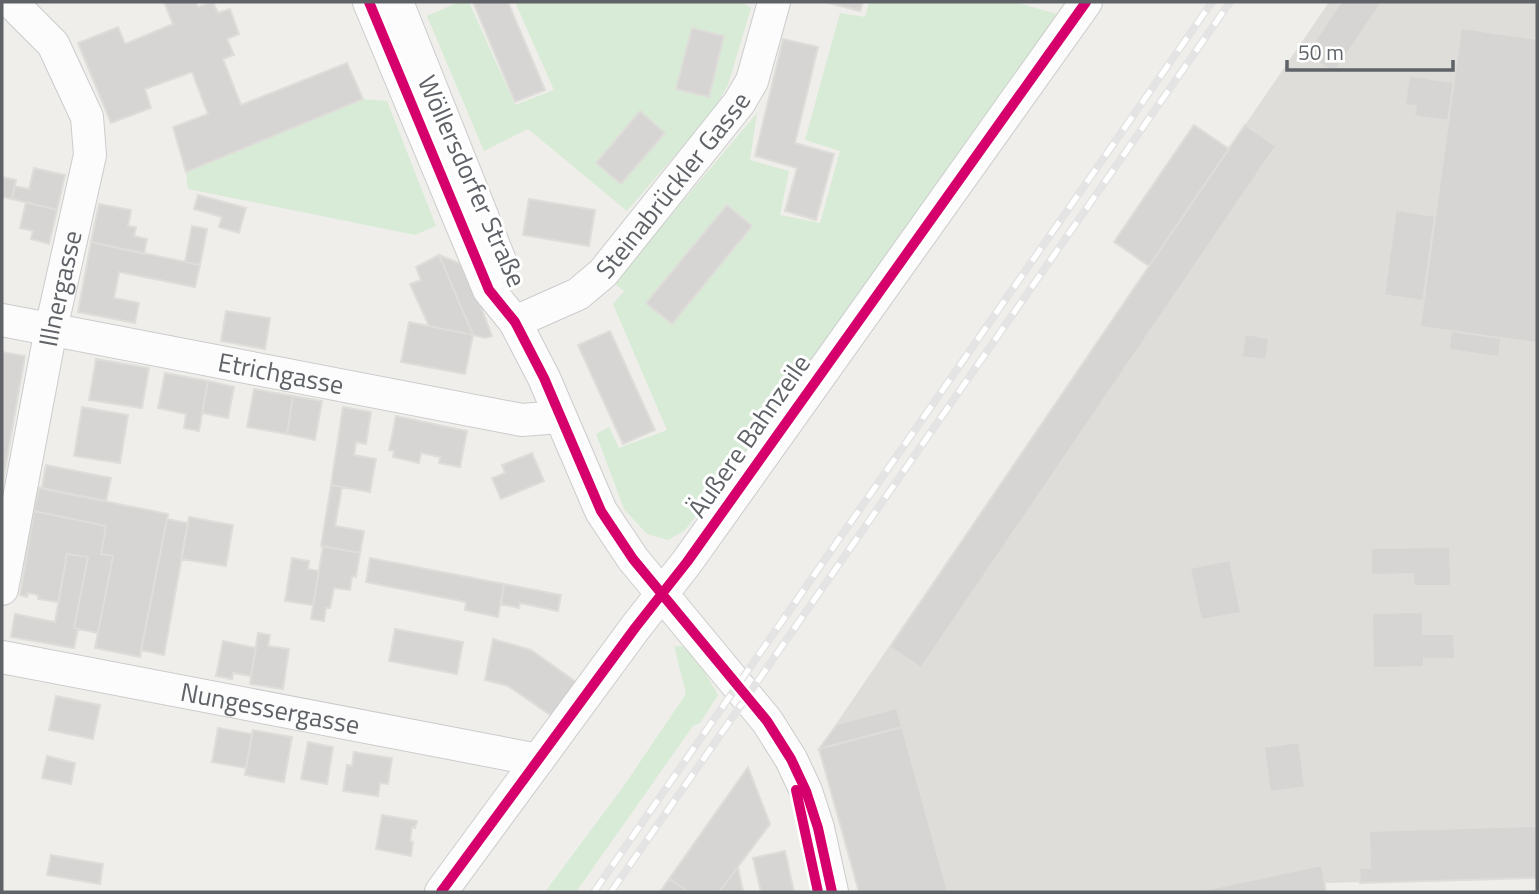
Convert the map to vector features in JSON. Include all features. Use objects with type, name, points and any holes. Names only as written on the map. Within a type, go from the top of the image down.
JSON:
[{"type":"street","name":"Wöllersdorfer Straße","points":[[369,2],[489,290],[515,322],[544,378],[601,511],[633,559],[767,720],[791,759],[810,803],[832,892]]},
{"type":"street","name":"Wöllersdorfer Straße","points":[[397,2],[511,288],[515,322]]},
{"type":"street","name":"Steinabrückler Gasse","points":[[515,322],[578,294],[603,273],[739,103],[752,81],[775,2]]},
{"type":"street","name":"Äußere Bahnzeile","points":[[441,892],[695,551],[1086,2]]},
{"type":"street","name":"Illnergasse","points":[[2,589],[51,329],[90,155],[87,117],[52,44],[12,12]]},
{"type":"street","name":"Etrichgasse","points":[[2,320],[522,421],[560,417]]},
{"type":"street","name":"Nungessergasse","points":[[2,657],[538,760]]},
{"type":"shaded area","points":[[1329,2],[1537,2],[1537,878],[1325,883],[1326,892],[859,892],[819,749]]},
{"type":"green space","points":[[459,2],[469,2],[515,105],[554,90],[515,2],[742,2],[751,8],[728,85],[713,111],[627,211],[528,129],[484,151],[427,16]]},
{"type":"green space","points":[[869,2],[1015,2],[1060,15],[709,500],[684,531],[668,540],[647,534],[624,509],[596,434],[609,427],[619,448],[667,430],[613,304],[624,291],[614,283],[757,113],[750,160],[789,171],[780,215],[820,223],[840,151],[805,140],[840,13],[865,17]]},
{"type":"green space","points":[[363,99],[387,101],[436,226],[415,235],[188,189],[186,172]]},
{"type":"green space","points":[[674,646],[690,647],[718,695],[700,723],[693,726],[576,892],[545,892],[623,787],[686,694]]},
{"type":"building","points":[[164,2],[196,2],[198,7],[213,2],[218,13],[230,9],[239,34],[227,39],[234,55],[223,59],[241,105],[347,63],[363,99],[186,172],[173,127],[208,114],[192,72],[145,89],[151,108],[111,123],[78,43],[118,27],[125,44],[173,24]]},
{"type":"building","points":[[473,2],[508,2],[545,90],[515,102]]},
{"type":"building","points":[[825,2],[863,2],[860,11]]},
{"type":"building","points":[[1341,2],[1382,2],[1334,73],[1306,54]]},
{"type":"building","points":[[692,28],[724,36],[709,97],[676,89]]},
{"type":"building","points":[[1461,28],[1537,39],[1537,343],[1420,327]]},
{"type":"building","points":[[783,39],[818,47],[795,143],[834,154],[816,220],[785,211],[797,168],[755,156]]},
{"type":"building","points":[[1409,76],[1454,82],[1448,121],[1414,116],[1416,106],[1405,105]]},
{"type":"building","points":[[640,111],[665,133],[621,184],[596,163]]},
{"type":"building","points":[[1194,125],[1229,149],[1149,266],[1114,242]]},
{"type":"building","points":[[1245,125],[1276,146],[921,668],[890,647]]},
{"type":"building","points":[[34,168],[65,175],[57,210],[12,199],[15,186],[29,189]]},
{"type":"building","points":[[2,177],[16,180],[12,199],[2,197]]},
{"type":"building","points":[[198,195],[246,208],[239,233],[219,227],[222,217],[194,209]]},
{"type":"building","points":[[529,199],[595,210],[589,246],[523,235]]},
{"type":"building","points":[[26,202],[57,210],[49,244],[31,239],[33,231],[20,228]]},
{"type":"building","points":[[99,204],[131,210],[128,226],[136,227],[134,236],[147,239],[144,254],[91,242]]},
{"type":"building","points":[[727,205],[752,226],[672,324],[646,303]]},
{"type":"building","points":[[1396,210],[1435,216],[1423,301],[1384,295]]},
{"type":"building","points":[[192,226],[207,229],[200,265],[185,262]]},
{"type":"building","points":[[91,242],[200,265],[195,287],[119,272],[114,298],[139,303],[135,323],[78,312]]},
{"type":"building","points":[[439,255],[473,335],[429,326],[410,284],[421,280],[416,267]]},
{"type":"building","points":[[439,255],[464,263],[492,336],[485,338],[473,335]]},
{"type":"building","points":[[226,311],[270,318],[265,349],[221,341]]},
{"type":"building","points":[[409,322],[473,335],[465,374],[401,362]]},
{"type":"building","points":[[610,331],[655,430],[623,444],[578,345]]},
{"type":"building","points":[[1451,331],[1501,338],[1499,357],[1449,350]]},
{"type":"building","points":[[1245,334],[1269,338],[1266,360],[1242,357]]},
{"type":"building","points":[[2,352],[25,356],[2,487]]},
{"type":"building","points":[[96,359],[149,368],[142,408],[89,400]]},
{"type":"building","points":[[165,373],[208,381],[199,431],[184,428],[186,414],[158,408]]},
{"type":"building","points":[[208,381],[234,387],[228,418],[202,413]]},
{"type":"building","points":[[254,389],[293,396],[287,434],[247,427]]},
{"type":"building","points":[[293,396],[322,401],[315,440],[287,434]]},
{"type":"building","points":[[82,407],[128,415],[120,463],[74,456]]},
{"type":"building","points":[[343,407],[371,412],[366,444],[356,442],[354,455],[376,459],[370,492],[331,485]]},
{"type":"building","points":[[396,416],[467,431],[460,467],[439,463],[440,457],[421,453],[419,463],[393,457],[394,451],[389,450]]},
{"type":"building","points":[[532,453],[544,481],[501,499],[492,478],[505,473],[502,465]]},
{"type":"building","points":[[46,465],[111,478],[106,501],[42,488]]},
{"type":"building","points":[[331,485],[342,487],[335,526],[364,531],[360,553],[321,546]]},
{"type":"building","points":[[39,488],[168,514],[140,657],[95,648],[113,556],[101,554],[106,526],[34,511]]},
{"type":"building","points":[[34,511],[106,526],[101,554],[113,556],[98,633],[74,628],[88,557],[67,554],[58,602],[38,599],[38,595],[28,593],[27,597],[20,595]]},
{"type":"building","points":[[189,517],[233,525],[226,566],[181,559]]},
{"type":"building","points":[[167,519],[188,523],[164,655],[141,650]]},
{"type":"building","points":[[323,546],[360,553],[356,577],[352,576],[350,590],[334,588],[324,621],[311,619]]},
{"type":"building","points":[[1450,547],[1451,586],[1414,586],[1413,574],[1371,575],[1371,548]]},
{"type":"building","points":[[67,554],[88,557],[74,628],[78,629],[74,648],[11,637],[15,614],[55,622]]},
{"type":"building","points":[[292,558],[309,561],[308,569],[319,571],[313,605],[285,601]]},
{"type":"building","points":[[370,558],[504,584],[498,617],[465,610],[466,602],[366,582]]},
{"type":"building","points":[[1230,560],[1241,613],[1201,620],[1190,568]]},
{"type":"building","points":[[504,584],[561,595],[558,611],[520,603],[519,608],[501,604]]},
{"type":"building","points":[[1423,612],[1423,634],[1454,634],[1455,659],[1424,659],[1424,667],[1373,668],[1372,613]]},
{"type":"building","points":[[395,629],[463,642],[457,674],[389,661]]},
{"type":"building","points":[[258,633],[270,635],[268,646],[289,649],[283,689],[250,684]]},
{"type":"building","points":[[493,639],[531,650],[576,682],[552,716],[508,686],[485,680]]},
{"type":"building","points":[[223,641],[256,648],[251,676],[233,673],[232,679],[216,676]]},
{"type":"building","points":[[56,696],[100,705],[93,739],[49,730]]},
{"type":"building","points":[[897,708],[902,727],[819,749],[837,724]]},
{"type":"building","points":[[902,727],[948,892],[859,892],[819,749]]},
{"type":"building","points":[[218,728],[252,734],[246,768],[212,762]]},
{"type":"building","points":[[253,730],[292,737],[284,782],[245,775]]},
{"type":"building","points":[[308,742],[333,747],[327,784],[301,779]]},
{"type":"building","points":[[1299,742],[1305,787],[1270,792],[1264,747]]},
{"type":"building","points":[[354,752],[392,758],[388,784],[380,783],[378,796],[343,791],[347,765],[352,766]]},
{"type":"building","points":[[47,756],[75,763],[71,784],[42,778]]},
{"type":"building","points":[[748,767],[770,824],[719,892],[689,892],[669,879]]},
{"type":"building","points":[[382,815],[417,821],[415,828],[412,827],[411,856],[376,849]]},
{"type":"building","points":[[1537,826],[1537,878],[1360,883],[1359,868],[1370,868],[1369,831]]},
{"type":"building","points":[[785,851],[794,892],[761,892],[753,858]]},
{"type":"building","points":[[51,855],[103,864],[100,884],[47,875]]},
{"type":"building","points":[[1322,865],[1326,892],[1195,892]]},
{"type":"building","points":[[738,867],[743,892],[719,892]]},
{"type":"building","points":[[669,879],[689,892],[660,892]]},
{"type":"railway","points":[[594,892],[1212,2]]},
{"type":"railway","points":[[611,892],[1230,2]]},
{"type":"cycle path","points":[[369,2],[489,290],[515,322],[544,378],[601,511],[633,559],[767,721],[791,759],[806,791],[818,828],[832,892]]},
{"type":"cycle path","points":[[441,892],[635,628],[687,562],[1086,2]]},
{"type":"cycle path","points":[[796,790],[818,892]]}]
